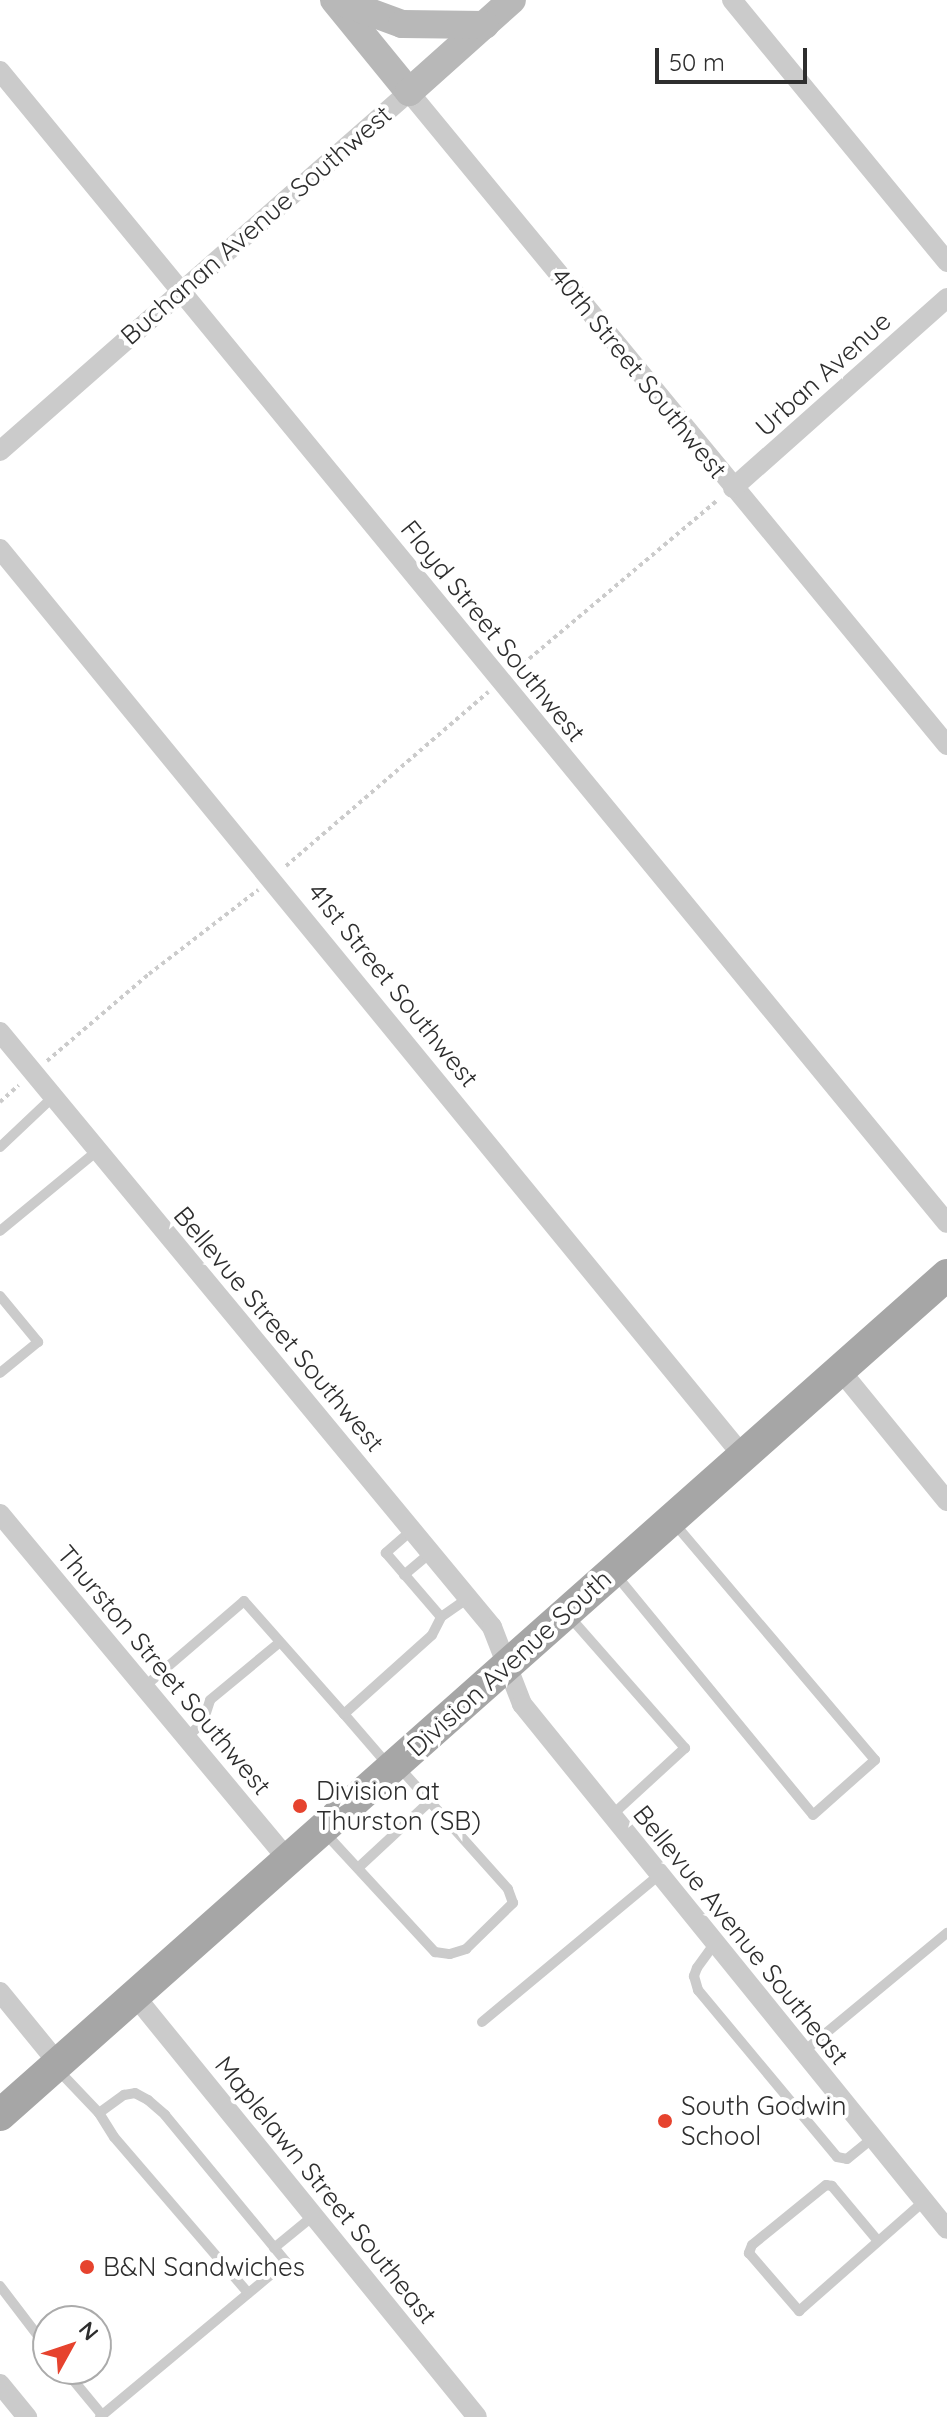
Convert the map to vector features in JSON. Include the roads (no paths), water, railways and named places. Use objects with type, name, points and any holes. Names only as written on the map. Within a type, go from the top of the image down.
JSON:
[{"type":"main road","name":"Division Avenue South","points":[[7,2104],[135,1996],[947,1275]]},
{"type":"street","points":[[336,0],[402,24],[485,25]]},
{"type":"street","name":"40th Street Southwest","points":[[336,0],[733,488],[947,745]]},
{"type":"street","name":"Buchanan Avenue Southwest","points":[[0,451],[512,0]]},
{"type":"street","points":[[732,0],[947,262]]},
{"type":"street","name":"Floyd Street Southwest","points":[[0,71],[947,1223]]},
{"type":"street","name":"Urban Avenue","points":[[733,488],[947,298]]},
{"type":"street","name":"41st Street Southwest","points":[[0,549],[743,1456]]},
{"type":"street","name":"Bellevue Street Southwest","points":[[0,1032],[492,1627],[505,1667]]},
{"type":"street","points":[[840,1370],[947,1501]]},
{"type":"street","name":"Thurston Street Southwest","points":[[0,1514],[288,1860]]},
{"type":"street","name":"Bellevue Avenue Southeast","points":[[505,1667],[522,1704],[947,2229]]},
{"type":"street","points":[[0,1992],[56,2065]]},
{"type":"street","name":"Maplelawn Street Southeast","points":[[135,1996],[477,2417]]},
{"type":"street","points":[[0,2384],[27,2417]]},
{"type":"lane","points":[[0,1147],[53,1097]]},
{"type":"lane","points":[[0,1231],[97,1151]]},
{"type":"lane","points":[[0,1296],[38,1342],[0,1373]]},
{"type":"lane","points":[[612,1571],[813,1815],[875,1760],[671,1519]]},
{"type":"lane","points":[[412,1530],[386,1553],[441,1617]]},
{"type":"lane","points":[[404,1575],[430,1553]]},
{"type":"lane","points":[[344,1714],[432,1635],[441,1617],[468,1598]]},
{"type":"lane","points":[[144,1687],[244,1601],[344,1714],[430,1801],[508,1889],[513,1903],[466,1949],[450,1954],[435,1952],[322,1829]]},
{"type":"lane","points":[[565,1612],[685,1748],[611,1816]]},
{"type":"lane","points":[[186,1738],[203,1722],[210,1700],[279,1643]]},
{"type":"lane","points":[[358,1868],[430,1801]]},
{"type":"lane","points":[[482,2022],[659,1875]]},
{"type":"lane","points":[[803,2052],[947,1933]]},
{"type":"lane","points":[[715,1943],[694,1976],[695,1984],[708,2003],[837,2157],[847,2159],[873,2138]]},
{"type":"lane","points":[[56,2065],[248,2293]]},
{"type":"lane","points":[[77,2385],[101,2416],[286,2262],[165,2115],[148,2100],[135,2093],[124,2095],[99,2113]]},
{"type":"lane","points":[[878,2241],[832,2186],[826,2185],[752,2245],[749,2253],[799,2311],[924,2201]]},
{"type":"lane","points":[[274,2248],[313,2216]]},
{"type":"lane","points":[[0,2286],[32,2328]]},
{"type":"place","name":"Division at Thurston (SB)","points":[[300,1806]]},
{"type":"place","name":"South Godwin School","points":[[665,2121]]},
{"type":"place","name":"B&N Sandwiches","points":[[87,2267]]}]
